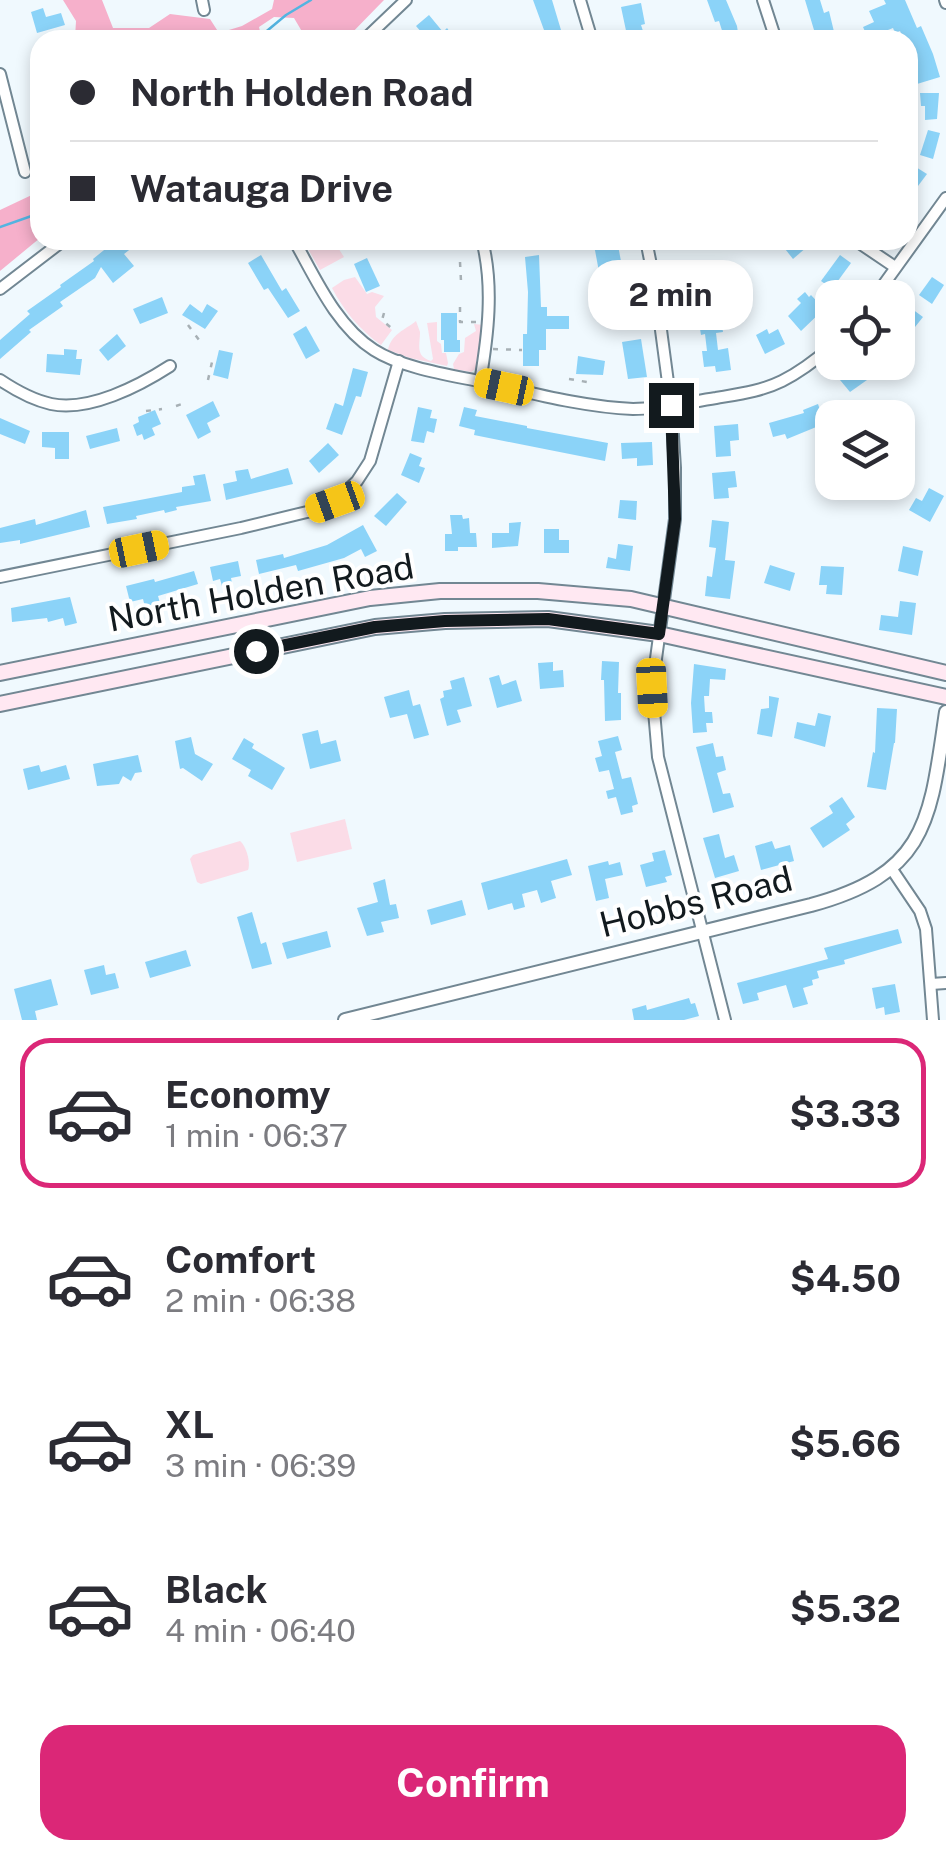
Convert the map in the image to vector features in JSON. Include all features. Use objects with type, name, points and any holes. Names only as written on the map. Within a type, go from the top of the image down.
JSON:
[{"type":"main road","name":"North Holden Road","points":[[0,673],[370,598],[440,591],[538,591],[631,599],[946,673]]},
{"type":"main road","name":"North Holden Road","points":[[0,704],[375,627],[548,619],[659,634],[946,697]]},
{"type":"street","points":[[376,30],[406,0]]},
{"type":"street","points":[[580,0],[589,30]]},
{"type":"street","points":[[764,0],[773,30]]},
{"type":"street","points":[[0,74],[25,172]]},
{"type":"street","points":[[918,236],[946,198]]},
{"type":"street","points":[[0,289],[51,250]]},
{"type":"street","points":[[300,250],[344,322],[373,350],[400,362],[480,382],[579,402],[634,408],[764,389],[786,380],[815,359]]},
{"type":"street","points":[[480,382],[488,322],[484,250]]},
{"type":"street","points":[[648,250],[671,405],[675,519],[652,688],[658,758],[725,1020]]},
{"type":"street","points":[[869,250],[895,267]]},
{"type":"street","points":[[886,280],[908,250]]},
{"type":"street","points":[[0,577],[241,528],[335,502],[370,462],[400,362]]},
{"type":"street","points":[[0,380],[52,404],[75,404],[130,389],[170,366]]},
{"type":"street","name":"Hobbs Road","points":[[345,1020],[837,898],[874,881],[891,868],[921,832],[935,787],[946,712]]},
{"type":"street","points":[[891,868],[920,910],[926,929],[933,1020]]},
{"type":"street","points":[[931,984],[946,984]]},
{"type":"path","points":[[460,262],[461,280]]},
{"type":"path","points":[[460,307],[460,322],[488,322]]},
{"type":"path","points":[[384,313],[382,320],[395,331]]},
{"type":"path","points":[[188,325],[202,344]]},
{"type":"path","points":[[485,349],[522,350]]},
{"type":"path","points":[[208,380],[212,362]]},
{"type":"path","points":[[569,380],[587,382],[590,375]]},
{"type":"path","points":[[176,406],[188,402]]},
{"type":"path","points":[[146,412],[162,408]]},
{"type":"shaded area","points":[[63,0],[102,0],[113,28],[149,28],[170,14],[210,19],[217,30],[75,30],[76,21]]},
{"type":"shaded area","points":[[274,0],[384,0],[355,30],[301,30],[294,18],[274,17],[260,30],[229,30],[272,9]]},
{"type":"shaded area","points":[[30,196],[30,246],[0,271],[0,210]]},
{"type":"shaded area","points":[[309,250],[340,250],[344,257],[320,270]]},
{"type":"shaded area","points":[[355,277],[367,294],[384,296],[375,307],[376,317],[392,330],[381,345],[353,319],[332,288]]},
{"type":"shaded area","points":[[416,321],[420,353],[431,361],[427,323],[437,322],[437,341],[442,353],[446,353],[447,366],[388,350],[395,336]]},
{"type":"shaded area","points":[[474,324],[484,325],[477,368],[471,372],[454,369],[453,364],[464,352],[465,338],[476,331]]},
{"type":"shaded area","points":[[345,819],[352,849],[297,862],[290,833]]},
{"type":"shaded area","points":[[240,841],[247,854],[248,870],[197,882],[190,859],[193,855]]},
{"type":"building","points":[[533,0],[552,0],[561,30],[544,30]]},
{"type":"building","points":[[707,0],[726,0],[738,30],[722,30],[719,21],[715,22]]},
{"type":"building","points":[[805,0],[820,0],[824,13],[829,11],[834,30],[814,30]]},
{"type":"building","points":[[884,0],[905,0],[917,28],[921,26],[940,77],[918,84],[918,30],[864,30],[863,27],[874,22],[869,11],[886,4]]},
{"type":"building","points":[[641,3],[643,30],[626,30],[621,7]]},
{"type":"building","points":[[43,8],[46,17],[61,13],[65,25],[36,30],[31,12]]},
{"type":"building","points":[[429,15],[441,30],[419,30],[416,26]]},
{"type":"building","points":[[920,93],[939,93],[937,119],[925,120]]},
{"type":"building","points":[[928,130],[940,133],[933,159],[920,155]]},
{"type":"building","points":[[918,168],[927,174],[918,186]]},
{"type":"building","points":[[104,250],[129,250],[124,254],[134,266],[113,283],[101,267],[95,278],[60,302],[63,306],[29,330],[0,359],[0,340],[30,314],[27,311]]},
{"type":"building","points":[[595,250],[619,250],[624,277],[601,282]]},
{"type":"building","points":[[786,250],[803,250],[793,259]]},
{"type":"building","points":[[261,255],[282,291],[286,288],[300,311],[288,318],[248,263]]},
{"type":"building","points":[[539,255],[541,307],[547,307],[547,316],[569,316],[569,329],[546,329],[546,350],[539,350],[539,366],[523,366],[528,292],[525,257]]},
{"type":"building","points":[[840,255],[851,263],[839,280],[822,280]]},
{"type":"building","points":[[367,258],[380,286],[366,292],[354,264]]},
{"type":"building","points":[[705,270],[709,291],[694,294],[690,273]]},
{"type":"building","points":[[932,277],[944,285],[932,304],[919,295]]},
{"type":"building","points":[[805,292],[815,299],[815,318],[801,331],[788,316],[801,303],[797,299]]},
{"type":"building","points":[[162,297],[168,313],[140,324],[133,309]]},
{"type":"building","points":[[627,297],[631,322],[616,325],[612,299]]},
{"type":"building","points":[[190,304],[202,313],[207,304],[218,311],[205,329],[182,315]]},
{"type":"building","points":[[714,308],[716,318],[723,317],[724,326],[723,332],[716,333],[718,350],[728,348],[731,370],[716,372],[715,366],[704,367],[705,334],[701,335],[697,310]]},
{"type":"building","points":[[915,311],[923,317],[915,327]]},
{"type":"building","points":[[441,313],[457,313],[460,352],[444,352]]},
{"type":"building","points":[[306,326],[320,351],[306,359],[293,334]]},
{"type":"building","points":[[767,329],[769,334],[778,329],[785,344],[765,354],[756,335]]},
{"type":"building","points":[[117,334],[126,346],[108,361],[99,350]]},
{"type":"building","points":[[641,339],[647,377],[628,379],[622,342]]},
{"type":"building","points":[[64,349],[77,350],[76,359],[82,359],[80,375],[46,372],[47,354],[64,355]]},
{"type":"building","points":[[219,350],[233,353],[228,379],[213,375]]},
{"type":"building","points":[[578,356],[605,361],[603,375],[576,374]]},
{"type":"building","points":[[353,368],[368,372],[361,397],[356,396],[342,435],[326,429],[335,403],[343,406]]},
{"type":"building","points":[[840,380],[867,380],[850,392]]},
{"type":"building","points":[[213,401],[220,416],[207,423],[211,432],[198,439],[186,415]]},
{"type":"building","points":[[815,405],[815,428],[787,439],[785,434],[773,437],[769,423],[804,413],[803,410]]},
{"type":"building","points":[[418,407],[432,410],[430,418],[437,419],[434,433],[427,431],[424,443],[411,441]]},
{"type":"building","points":[[464,407],[477,410],[475,416],[608,443],[605,461],[474,435],[475,430],[459,426]]},
{"type":"building","points":[[155,410],[161,424],[152,428],[155,435],[144,440],[142,434],[137,436],[133,425],[139,422],[138,417]]},
{"type":"building","points":[[0,418],[30,431],[25,444],[0,434]]},
{"type":"building","points":[[738,424],[739,440],[730,441],[731,456],[716,457],[714,426]]},
{"type":"building","points":[[117,428],[120,441],[90,449],[86,436]]},
{"type":"building","points":[[42,432],[69,432],[69,459],[55,459],[55,448],[42,447]]},
{"type":"building","points":[[652,442],[653,465],[637,466],[637,458],[622,459],[621,443]]},
{"type":"building","points":[[328,443],[339,455],[319,473],[309,461]]},
{"type":"building","points":[[410,453],[422,458],[419,466],[425,468],[419,483],[401,475]]},
{"type":"building","points":[[288,468],[293,484],[226,500],[223,484],[237,481],[235,471],[248,469],[251,479]]},
{"type":"building","points":[[735,471],[737,487],[728,488],[729,498],[714,499],[712,473]]},
{"type":"building","points":[[205,474],[211,501],[107,524],[103,507],[182,492],[182,487],[195,485],[193,476]]},
{"type":"building","points":[[929,488],[944,496],[930,522],[909,510],[916,498],[922,501]]},
{"type":"building","points":[[397,493],[407,502],[386,526],[374,516]]},
{"type":"building","points":[[620,500],[637,501],[636,520],[618,518]]},
{"type":"building","points":[[86,510],[90,527],[20,544],[20,540],[0,543],[0,528],[35,519],[36,525]]},
{"type":"building","points":[[450,515],[469,518],[470,533],[476,533],[477,547],[445,551],[445,534],[452,534]]},
{"type":"building","points":[[712,520],[729,522],[725,560],[735,561],[730,599],[705,596],[716,548],[709,547]]},
{"type":"building","points":[[521,522],[518,546],[492,548],[492,533],[509,533],[509,523]]},
{"type":"building","points":[[363,525],[377,551],[365,557],[361,549],[298,571],[296,565],[259,574],[256,560],[283,554],[284,558],[327,545]]},
{"type":"building","points":[[544,529],[559,529],[559,540],[569,540],[569,553],[544,553]]},
{"type":"building","points":[[618,544],[633,546],[630,571],[606,568],[608,557],[616,559]]},
{"type":"building","points":[[903,546],[923,551],[918,576],[898,571]]},
{"type":"building","points":[[238,561],[241,576],[222,586],[220,579],[213,581],[210,567]]},
{"type":"building","points":[[770,565],[795,573],[790,591],[764,583]]},
{"type":"building","points":[[821,566],[844,567],[842,595],[826,594],[827,585],[819,585]]},
{"type":"building","points":[[194,571],[198,584],[158,596],[160,603],[145,607],[143,599],[130,602],[126,586]]},
{"type":"building","points":[[70,597],[77,623],[65,626],[63,618],[12,622],[11,608]]},
{"type":"building","points":[[900,601],[916,603],[912,635],[879,630],[881,615],[898,617]]},
{"type":"building","points":[[602,661],[619,662],[621,720],[605,721]]},
{"type":"building","points":[[553,662],[553,671],[563,670],[564,687],[540,689],[538,663]]},
{"type":"building","points":[[694,664],[726,669],[725,680],[710,679],[709,696],[704,696],[705,712],[712,712],[713,723],[706,723],[707,732],[693,733]]},
{"type":"building","points":[[499,675],[502,685],[516,680],[522,701],[497,708],[489,678]]},
{"type":"building","points":[[464,677],[472,706],[457,710],[461,722],[447,726],[440,699],[444,697],[443,691],[452,689],[450,681]]},
{"type":"building","points":[[409,690],[413,706],[420,704],[429,735],[414,739],[407,714],[390,718],[384,697]]},
{"type":"building","points":[[769,696],[779,698],[772,737],[757,734],[761,709],[769,708]]},
{"type":"building","points":[[877,708],[897,709],[886,790],[867,787],[875,753]]},
{"type":"building","points":[[818,713],[831,716],[825,747],[794,738],[797,722],[815,726]]},
{"type":"building","points":[[318,730],[321,744],[336,740],[341,761],[310,769],[302,734]]},
{"type":"building","points":[[618,736],[622,750],[615,752],[622,779],[631,777],[638,804],[632,806],[633,812],[621,815],[616,797],[608,799],[606,791],[614,789],[609,770],[599,772],[595,758],[602,756],[598,741]]},
{"type":"building","points":[[191,737],[195,754],[213,764],[202,781],[180,769],[175,741]]},
{"type":"building","points":[[244,738],[254,744],[252,748],[285,768],[272,790],[248,776],[251,770],[232,759]]},
{"type":"building","points":[[713,743],[716,757],[723,756],[726,770],[717,773],[723,794],[730,793],[734,807],[713,813],[696,747]]},
{"type":"building","points":[[138,755],[142,772],[135,773],[131,781],[123,776],[119,784],[97,786],[93,764]]},
{"type":"building","points":[[39,765],[41,772],[66,765],[70,779],[28,790],[23,769]]},
{"type":"building","points":[[842,797],[855,817],[846,824],[850,830],[823,848],[810,828],[833,813],[829,806]]},
{"type":"building","points":[[719,834],[725,858],[734,855],[739,871],[715,878],[703,838]]},
{"type":"building","points":[[772,841],[775,849],[790,845],[794,861],[761,870],[755,846]]},
{"type":"building","points":[[665,850],[672,875],[665,877],[667,882],[646,887],[640,865],[654,861],[652,853]]},
{"type":"building","points":[[567,859],[572,875],[551,881],[556,898],[541,903],[537,890],[522,894],[525,907],[514,910],[512,903],[488,910],[481,883]]},
{"type":"building","points":[[608,861],[609,865],[620,862],[623,875],[605,879],[609,898],[596,901],[588,866]]},
{"type":"building","points":[[385,879],[390,905],[396,904],[399,918],[381,922],[384,932],[367,936],[357,908],[378,902],[373,883]]},
{"type":"building","points":[[462,900],[466,915],[431,925],[427,910]]},
{"type":"building","points":[[252,912],[261,944],[266,942],[272,964],[252,969],[237,917]]},
{"type":"building","points":[[898,929],[902,943],[817,971],[819,978],[803,988],[808,1004],[793,1008],[786,985],[757,993],[759,1000],[743,1004],[737,983],[828,959],[824,948]]},
{"type":"building","points":[[327,931],[331,947],[287,959],[282,943]]},
{"type":"building","points":[[186,950],[191,966],[150,978],[145,962]]},
{"type":"building","points":[[104,965],[106,975],[115,973],[119,988],[91,995],[84,970]]},
{"type":"building","points":[[51,979],[58,1005],[35,1011],[37,1020],[22,1020],[14,989]]},
{"type":"building","points":[[895,984],[900,1012],[885,1015],[884,1007],[876,1009],[872,988]]},
{"type":"building","points":[[689,998],[699,1016],[684,1020],[634,1020],[632,1009],[646,1005],[647,1010]]},
{"type":"waterway","points":[[268,30],[311,0]]},
{"type":"waterway","points":[[0,227],[30,216]]},
{"type":"route","points":[[256,651],[375,627],[445,621],[548,619],[659,634],[675,519],[671,405]]}]
